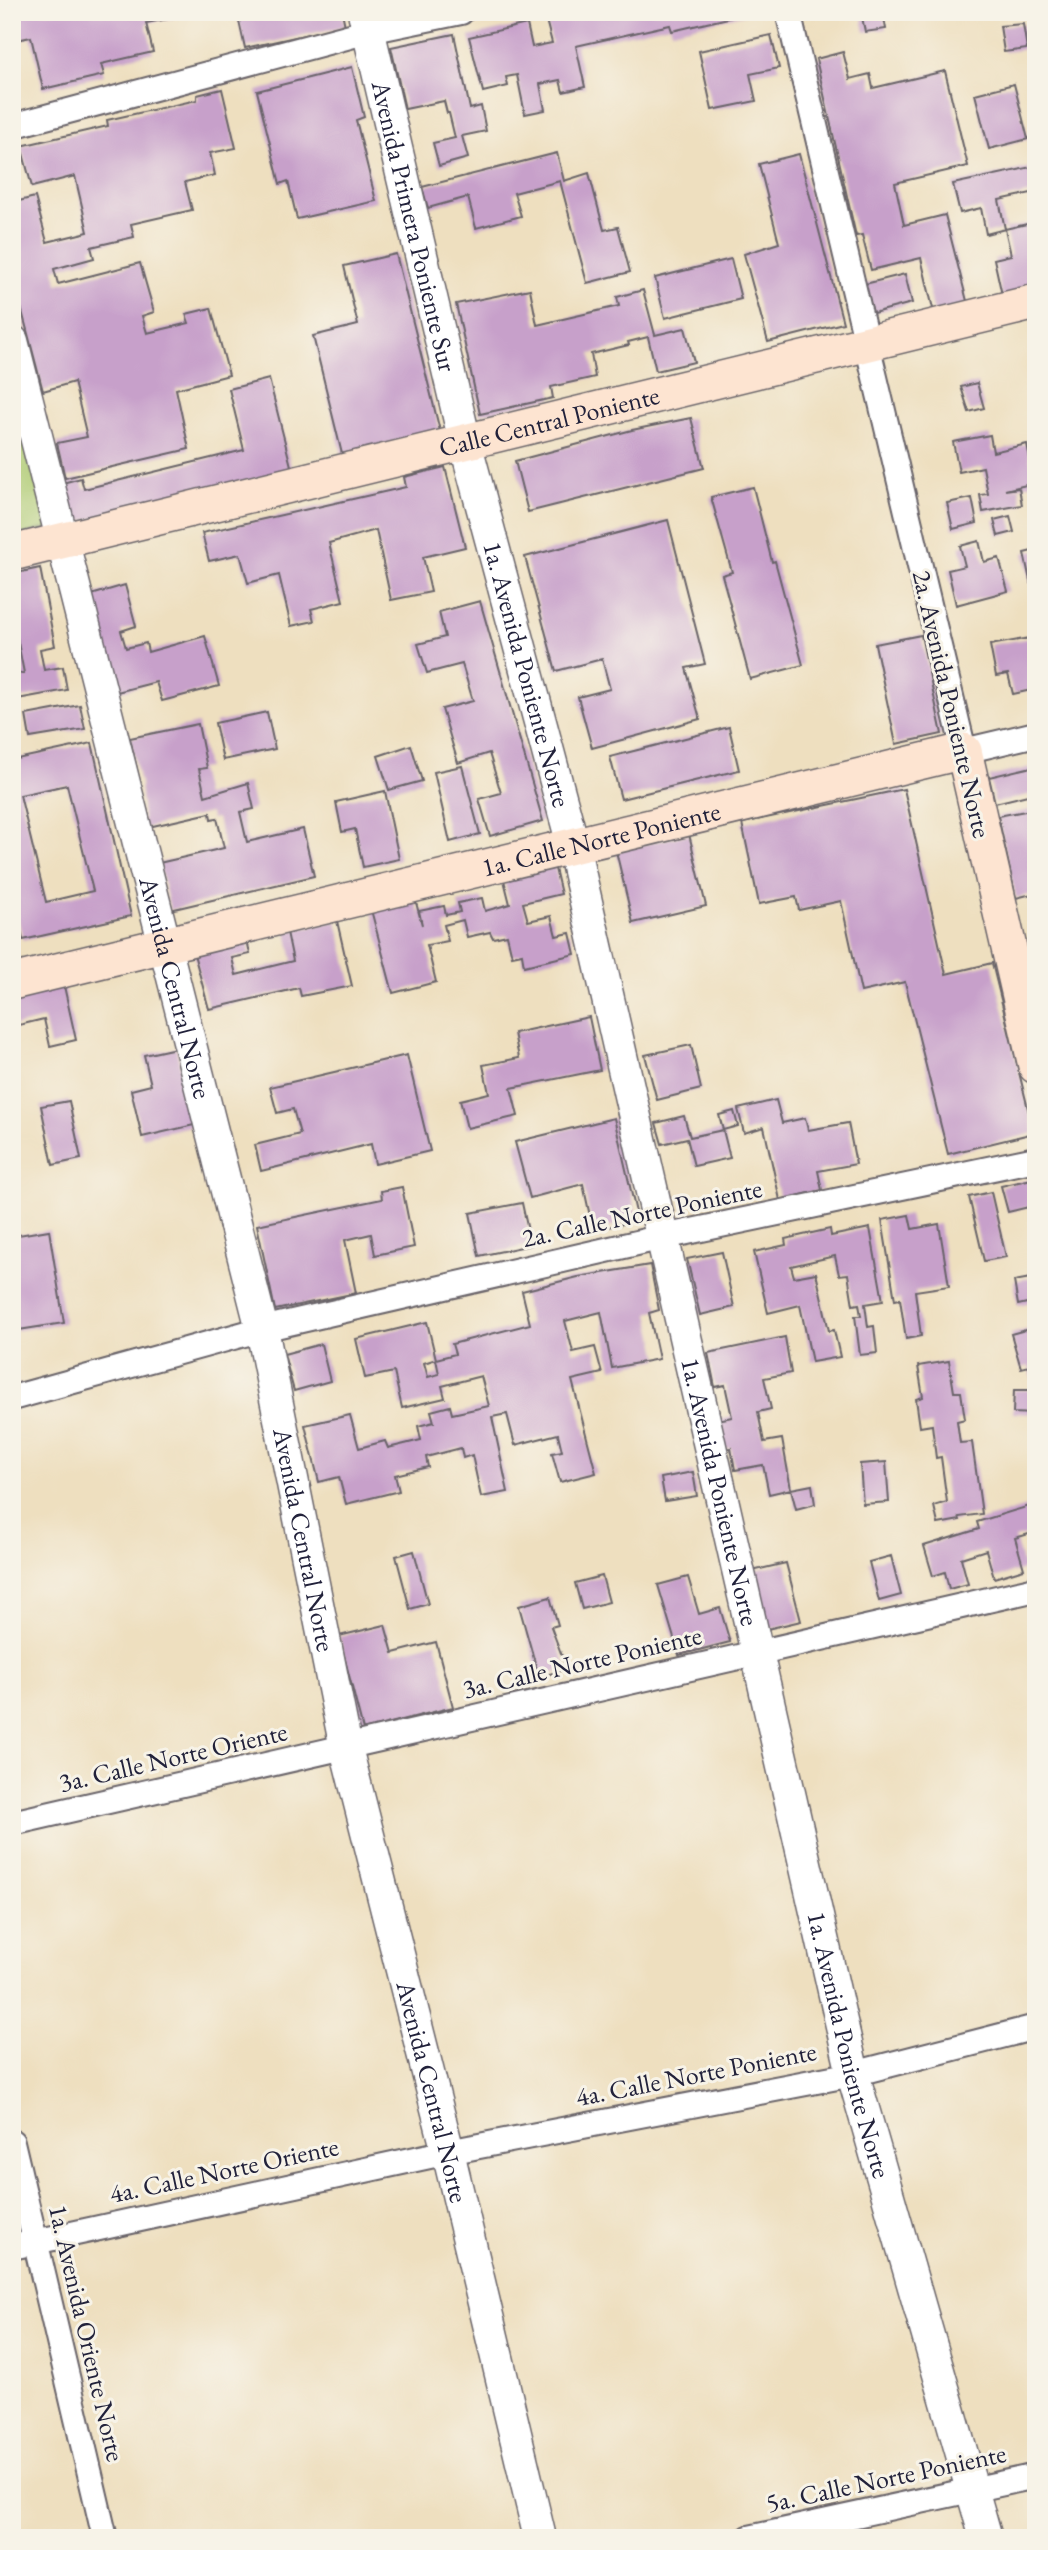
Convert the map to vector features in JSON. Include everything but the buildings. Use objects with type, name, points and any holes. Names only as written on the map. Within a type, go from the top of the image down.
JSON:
[{"type":"main road","name":"Calle Central Poniente","points":[[12,553],[1036,302]]},
{"type":"main road","name":"1a. Calle Norte Poniente","points":[[12,982],[964,751]]},
{"type":"main road","name":"2a. Avenida Poniente Norte","points":[[964,751],[1036,1066]]},
{"type":"street","points":[[12,126],[367,22],[461,12]]},
{"type":"street","name":"2a. Avenida Poniente Norte","points":[[788,12],[964,751]]},
{"type":"street","name":"Avenida Primera Poniente Sur","points":[[367,22],[465,442]]},
{"type":"street","name":"Avenida Central Norte","points":[[12,341],[262,1329],[346,1748],[540,2538]]},
{"type":"street","name":"1a. Avenida Poniente Norte","points":[[465,442],[573,845],[853,2074],[986,2538]]},
{"type":"street","name":"1a. Calle Norte Poniente","points":[[964,751],[1036,734]]},
{"type":"street","name":"2a. Calle Norte Poniente","points":[[12,1398],[262,1329],[663,1237],[1036,1159]]},
{"type":"street","name":"3a. Calle Norte Poniente","points":[[346,1748],[1036,1589]]},
{"type":"street","name":"3a. Calle Norte Oriente","points":[[12,1823],[346,1748]]},
{"type":"street","name":"4a. Calle Norte Poniente","points":[[447,2152],[853,2074],[1036,2027]]},
{"type":"street","name":"1a. Avenida Oriente Norte","points":[[12,2142],[24,2244],[105,2538]]},
{"type":"street","name":"4a. Calle Norte Oriente","points":[[24,2244],[447,2152]]},
{"type":"street","name":"5a. Calle Norte Poniente","points":[[749,2538],[1036,2476]]},
{"type":"green space","points":[[12,378],[53,527],[12,537]]}]
